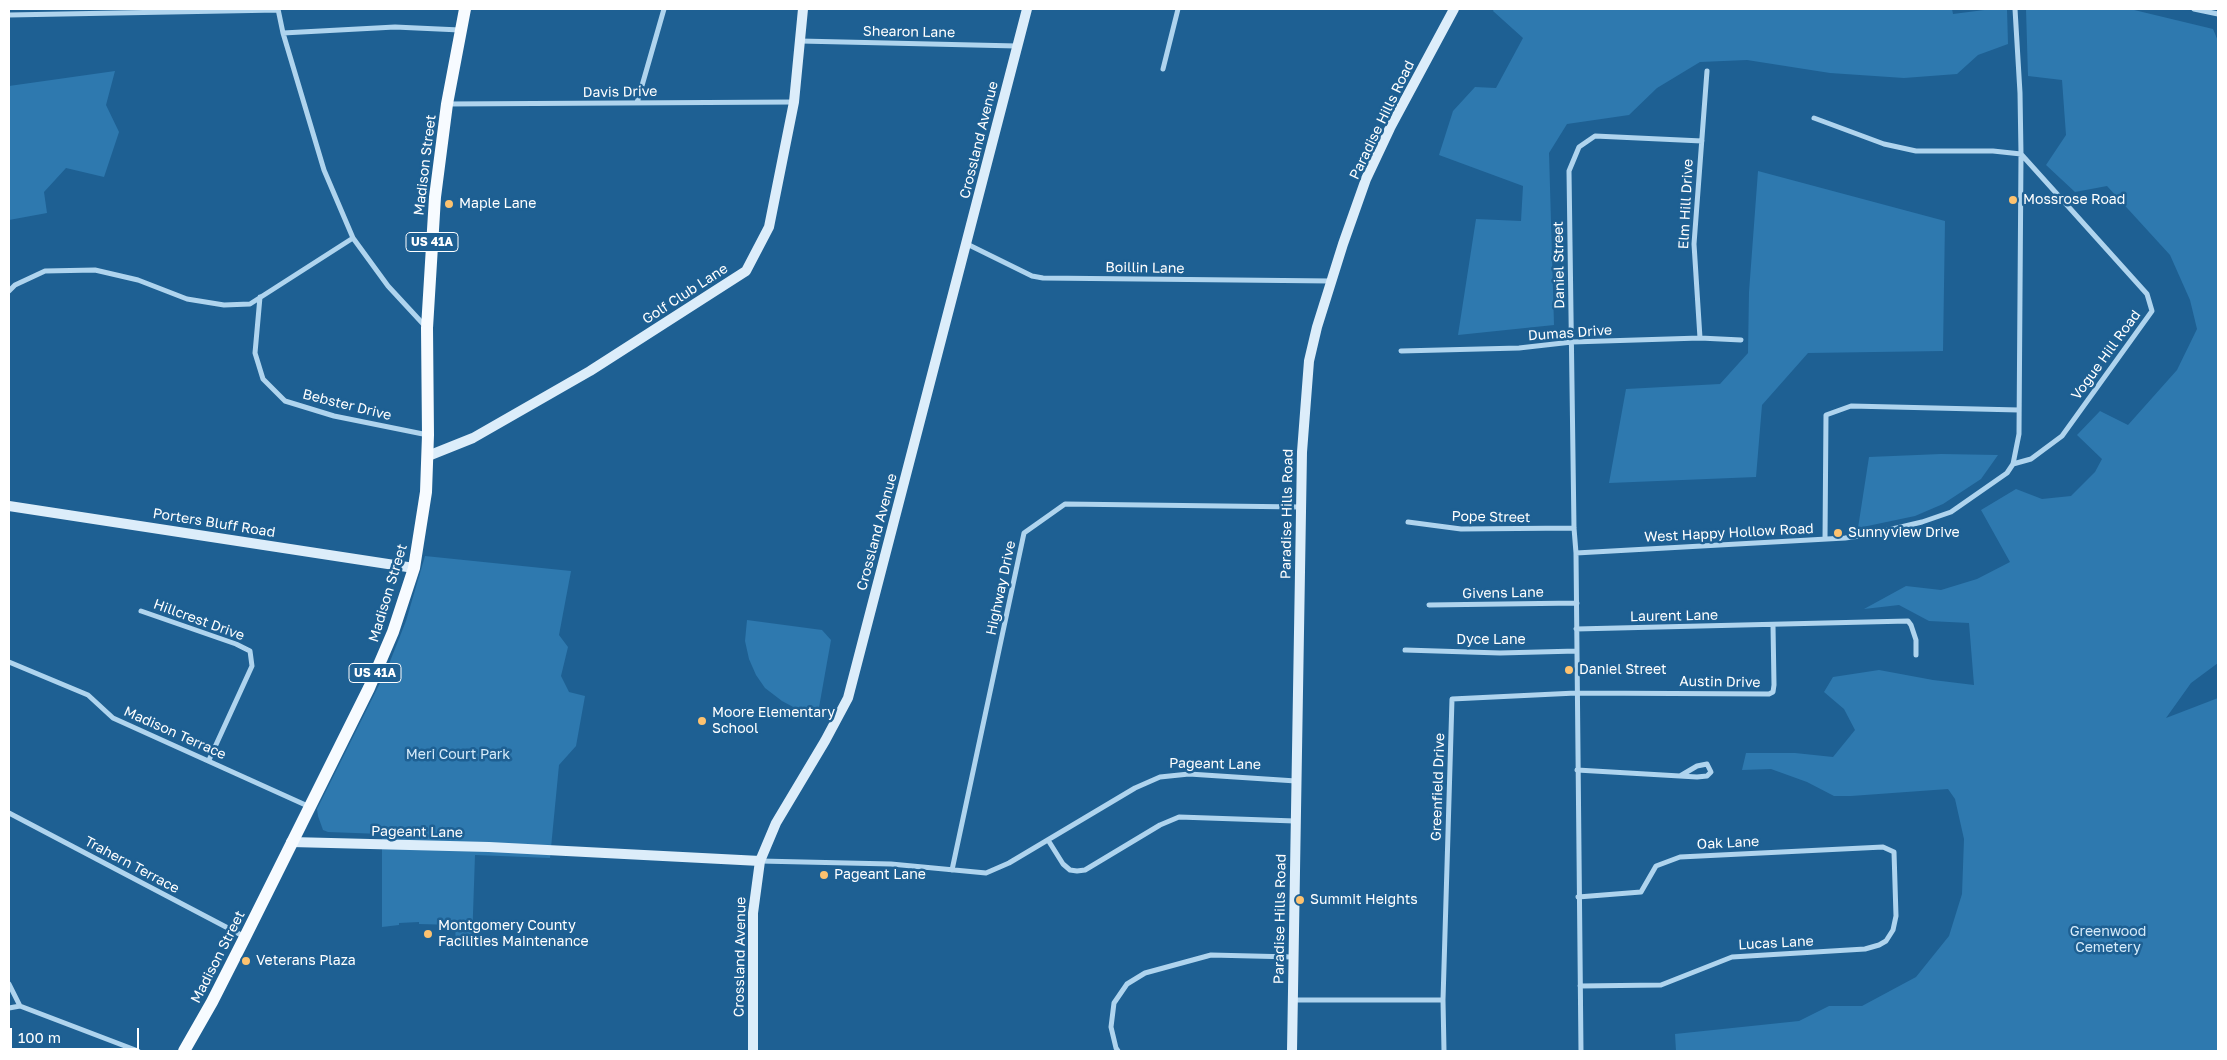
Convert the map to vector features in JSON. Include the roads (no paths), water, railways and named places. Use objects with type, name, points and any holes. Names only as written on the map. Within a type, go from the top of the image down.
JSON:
[{"type":"main road","name":"Madison Street","points":[[184,1051],[245,938],[382,659],[394,632],[414,568],[426,498],[428,456],[427,328],[435,197],[447,104],[465,9]]},
{"type":"street","points":[[9,15],[112,11],[278,9],[283,33],[324,170],[353,238],[388,286],[427,328]]},
{"type":"street","points":[[638,102],[664,9]]},
{"type":"street","name":"Golf Club Lane","points":[[428,456],[473,438],[584,375],[746,271],[769,227],[794,102],[803,9]]},
{"type":"street","name":"Crossland Avenue","points":[[754,1051],[753,913],[760,861],[776,823],[825,741],[848,698],[1027,9]]},
{"type":"street","points":[[1163,70],[1178,9]]},
{"type":"street","name":"Paradise Hills Road","points":[[1292,1051],[1301,507],[1304,404],[1309,361],[1331,282],[1375,159],[1454,9]]},
{"type":"street","points":[[2013,464],[2019,434],[2021,154],[2020,93],[2015,9]]},
{"type":"street","points":[[2194,9],[2218,14]]},
{"type":"street","points":[[283,33],[395,27],[460,30]]},
{"type":"street","name":"Shearon Lane","points":[[800,41],[1017,46]]},
{"type":"street","name":"Elm Hill Drive","points":[[1700,338],[1694,244],[1707,70]]},
{"type":"street","name":"Davis Drive","points":[[447,104],[794,102]]},
{"type":"street","points":[[1814,118],[1884,144],[1916,151],[1993,151],[2021,154]]},
{"type":"street","name":"Daniel Street","points":[[1581,1051],[1576,693],[1577,603],[1574,528],[1569,172],[1579,147],[1595,136],[1702,141]]},
{"type":"street","name":"Vogue Hill Road","points":[[2013,464],[2031,459],[2062,436],[2152,311],[2147,294],[2021,154]]},
{"type":"street","points":[[9,291],[45,271],[95,270],[138,280],[187,299],[224,305],[250,304],[353,238]]},
{"type":"street","name":"Boillin Lane","points":[[966,244],[1032,276],[1043,278],[1331,282]]},
{"type":"street","name":"Bebster Drive","points":[[260,298],[255,353],[263,379],[284,401],[334,416],[428,435]]},
{"type":"street","name":"Dumas Drive","points":[[1401,351],[1519,348],[1572,342],[1700,338],[1742,340]]},
{"type":"street","points":[[1825,539],[1826,415],[1851,406],[2019,410]]},
{"type":"street","name":"West Happy Hollow Road","points":[[1576,553],[1825,539],[1882,532],[1939,516],[1981,492],[2007,473],[2013,464]]},
{"type":"street","name":"Highway Drive","points":[[952,870],[1024,533],[1065,504],[1301,507]]},
{"type":"street","name":"Porters Bluff Road","points":[[9,506],[414,568]]},
{"type":"street","name":"Pope Street","points":[[1408,522],[1461,529],[1574,528]]},
{"type":"street","name":"Givens Lane","points":[[1429,604],[1577,603]]},
{"type":"street","name":"Hillcrest Drive","points":[[141,611],[236,644],[250,651],[252,666],[209,760]]},
{"type":"street","name":"Laurent Lane","points":[[1576,629],[1908,621],[1916,640],[1916,655]]},
{"type":"street","name":"Austin Drive","points":[[1576,693],[1763,694],[1773,692],[1772,625]]},
{"type":"street","name":"Dyce Lane","points":[[1405,650],[1500,653],[1577,651]]},
{"type":"street","name":"Madison Terrace","points":[[9,662],[88,695],[113,718],[310,807]]},
{"type":"street","name":"Greenfield Drive","points":[[1444,1051],[1443,1000],[1452,699],[1576,693]]},
{"type":"street","points":[[1577,770],[1680,776],[1707,776],[1711,772],[1707,764],[1696,766],[1680,776]]},
{"type":"street","name":"Pageant Lane","points":[[291,842],[489,846],[760,861],[891,864],[986,873],[1009,863],[1135,788],[1160,777],[1189,774],[1296,781]]},
{"type":"street","name":"Trahern Terrace","points":[[9,813],[245,938]]},
{"type":"street","points":[[1048,840],[1063,864],[1070,870],[1076,871],[1085,870],[1160,825],[1179,817],[1295,821]]},
{"type":"street","name":"Oak Lane","points":[[1578,898],[1641,892],[1656,866],[1680,857],[1884,847],[1894,852]]},
{"type":"street","name":"Lucas Lane","points":[[1580,986],[1661,984],[1732,956],[1865,949],[1879,944],[1886,941],[1893,930],[1896,916],[1894,852]]},
{"type":"street","points":[[1118,1051],[1112,1027],[1114,1003],[1127,984],[1145,972],[1212,955],[1293,957]]},
{"type":"street","points":[[9,984],[20,1006]]},
{"type":"street","points":[[1292,1000],[1443,1000]]},
{"type":"street","points":[[9,1008],[20,1006],[138,1051]]},
{"type":"place","name":"Mossrose Road","points":[[2013,200]]},
{"type":"place","name":"Maple Lane","points":[[449,204]]},
{"type":"place","name":"Sunnyview Drive","points":[[1838,533]]},
{"type":"place","name":"Daniel Street","points":[[1569,670]]},
{"type":"place","name":"Moore Elementary School","points":[[702,721]]},
{"type":"place","name":"Pageant Lane","points":[[824,875]]},
{"type":"place","name":"Summit Heights","points":[[1300,900]]},
{"type":"place","name":"Montgomery County Facilities Maintenance","points":[[428,934]]},
{"type":"place","name":"Veterans Plaza","points":[[246,961]]},
{"type":"park label","name":"Meri Court Park","points":[[458,755]]},
{"type":"park label","name":"Greenwood Cemetery","points":[[2108,940]]}]
